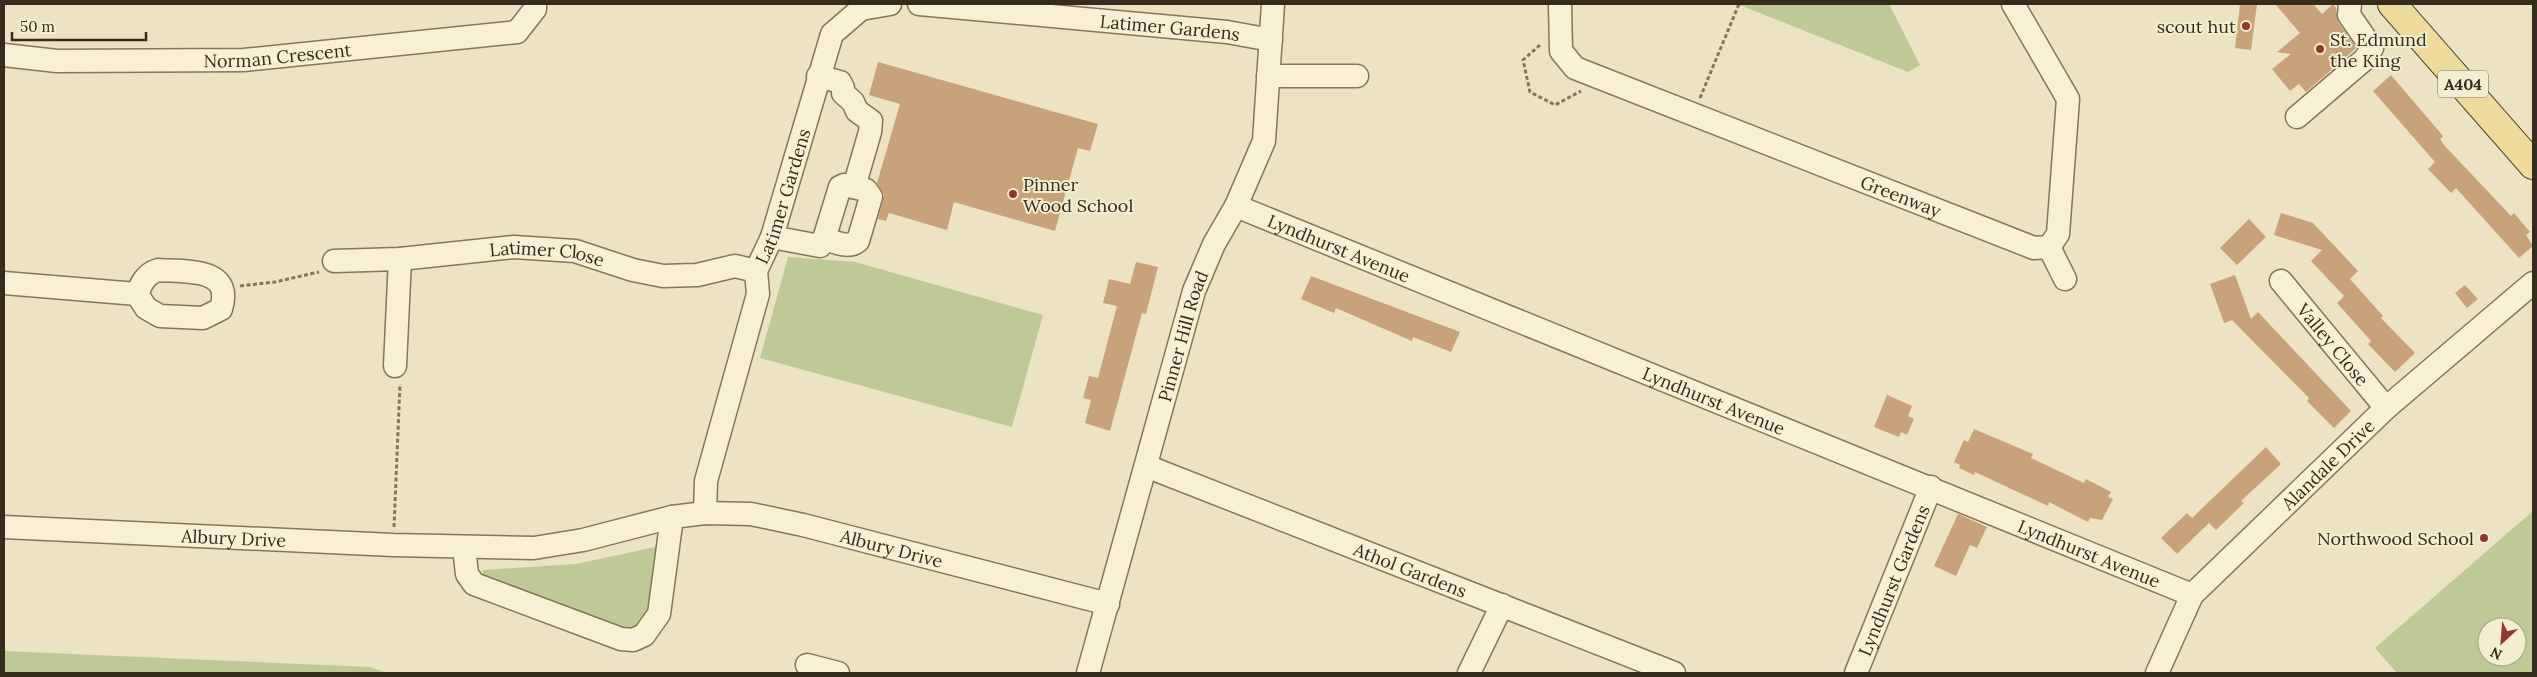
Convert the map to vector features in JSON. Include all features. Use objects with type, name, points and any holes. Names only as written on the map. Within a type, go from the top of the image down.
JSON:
[{"type":"main road","name":"A404","points":[[2392,4],[2533,164]]},
{"type":"street","name":"Norman Crescent","points":[[4,55],[57,61],[244,60],[516,32],[535,9],[535,4]]},
{"type":"street","name":"Latimer Gardens","points":[[705,512],[706,480],[758,294],[756,271],[772,237],[818,76],[832,34],[860,6],[890,4]]},
{"type":"street","name":"Latimer Gardens","points":[[919,4],[1227,32],[1272,40]]},
{"type":"street","name":"Pinner Hill Road","points":[[1088,673],[1194,291],[1214,244],[1236,206],[1264,141],[1273,4]]},
{"type":"street","name":"Greenway","points":[[1560,4],[1561,51],[1576,68],[1601,80],[2034,248],[2048,246]]},
{"type":"street","points":[[2013,4],[2068,99],[2058,234],[2048,246],[2065,279]]},
{"type":"street","points":[[2297,117],[2365,59],[2372,48],[2349,15],[2350,4]]},
{"type":"street","points":[[818,76],[840,82],[843,92],[853,102],[857,111],[871,122],[870,132],[854,186]]},
{"type":"street","points":[[1268,76],[1357,76]]},
{"type":"street","points":[[772,237],[820,246],[824,240],[838,189],[844,185],[866,190],[871,197],[858,241],[850,245],[824,240]]},
{"type":"street","name":"Lyndhurst Avenue","points":[[1236,206],[2192,595]]},
{"type":"street","name":"Latimer Close","points":[[334,261],[400,259],[514,247],[575,251],[633,270],[663,276],[697,276],[735,266],[756,271]]},
{"type":"street","points":[[395,366],[400,259]]},
{"type":"street","points":[[158,270],[207,274],[219,282],[223,288],[224,298],[221,309],[213,315],[203,318],[160,316],[146,308],[137,294],[141,283],[149,273],[158,270]]},
{"type":"street","name":"Valley Close","points":[[2280,281],[2386,408]]},
{"type":"street","points":[[4,283],[137,294]]},
{"type":"street","name":"Alandale Drive","points":[[2157,673],[2192,595],[2386,408],[2533,283]]},
{"type":"street","name":"Athol Gardens","points":[[1146,466],[1674,673]]},
{"type":"street","name":"Lyndhurst Gardens","points":[[1856,673],[1930,487]]},
{"type":"street","name":"Albury Drive","points":[[4,527],[464,548],[534,548],[583,540],[672,517],[705,512],[751,514],[803,525],[1108,604]]},
{"type":"street","points":[[464,548],[467,574],[474,584],[621,639],[633,640],[644,635],[659,614],[672,517]]},
{"type":"street","points":[[1469,673],[1502,605]]},
{"type":"street","points":[[807,665],[838,673]]},
{"type":"path","points":[[1693,115],[1739,4]]},
{"type":"path","points":[[1560,30],[1523,60],[1530,92],[1555,106],[1601,80]]},
{"type":"path","points":[[223,288],[275,282],[322,271],[334,261]]},
{"type":"path","points":[[393,545],[401,380],[395,366]]},
{"type":"green space","points":[[1737,4],[1889,4],[1920,65],[1908,72]]},
{"type":"green space","points":[[788,257],[855,262],[1043,315],[1012,427],[760,358]]},
{"type":"green space","points":[[2533,511],[2533,673],[2397,673],[2375,648]]},
{"type":"green space","points":[[660,546],[652,616],[642,631],[627,631],[483,577],[483,570],[576,564]]},
{"type":"green space","points":[[4,651],[370,667],[387,673],[4,673]]},
{"type":"building","name":"scout hut","points":[[2240,4],[2257,4],[2251,50],[2235,48]]},
{"type":"building","name":"St. Edmund the King","points":[[2275,4],[2313,4],[2322,14],[2333,4],[2336,8],[2338,22],[2356,48],[2306,92],[2299,84],[2290,91],[2272,69],[2291,54],[2277,52],[2300,33]]},
{"type":"building","points":[[878,62],[1098,124],[1090,151],[1078,148],[1055,231],[954,202],[947,230],[889,213],[886,221],[878,219],[884,195],[877,183],[900,104],[869,95]]},
{"type":"building","points":[[2391,75],[2443,136],[2440,139],[2444,145],[2511,216],[2514,213],[2530,232],[2526,235],[2533,246],[2519,258],[2456,188],[2451,193],[2428,169],[2435,162],[2373,91]]},
{"type":"building","points":[[2281,213],[2313,223],[2358,271],[2350,279],[2383,316],[2381,318],[2415,353],[2395,372],[2368,344],[2371,341],[2337,303],[2344,296],[2311,261],[2322,250],[2274,235]]},
{"type":"building","points":[[2249,219],[2266,237],[2237,265],[2220,248]]},
{"type":"building","points":[[1136,262],[1158,267],[1146,314],[1142,313],[1110,431],[1085,423],[1091,400],[1083,398],[1089,376],[1098,378],[1117,306],[1103,303],[1109,279],[1130,284]]},
{"type":"building","points":[[2235,275],[2251,319],[2258,312],[2351,411],[2334,428],[2307,401],[2309,398],[2232,320],[2224,323],[2210,284]]},
{"type":"building","points":[[1311,276],[1460,332],[1451,352],[1413,337],[1412,341],[1336,308],[1334,313],[1301,299]]},
{"type":"building","points":[[2465,285],[2478,299],[2467,308],[2455,293]]},
{"type":"building","points":[[1887,395],[1912,406],[1908,416],[1914,419],[1907,435],[1901,432],[1899,437],[1874,427]]},
{"type":"building","points":[[1974,429],[2033,454],[2031,458],[2084,483],[2086,479],[2111,492],[2108,497],[2113,499],[2102,520],[2090,518],[2088,522],[2049,502],[2048,506],[1975,472],[1974,475],[1959,468],[1960,465],[1954,462],[1964,440],[1968,442]]},
{"type":"building","points":[[2266,447],[2281,464],[2241,501],[2244,503],[2216,530],[2209,523],[2177,554],[2161,538],[2187,513],[2192,518]]},
{"type":"building","points":[[1958,514],[1987,527],[1977,548],[1970,545],[1956,576],[1934,566]]},
{"type":"place","name":"scout hut","points":[[2246,26]]},
{"type":"place","name":"St. Edmund the King","points":[[2320,49]]},
{"type":"place","name":"Pinner Wood School","points":[[1013,194]]},
{"type":"place","name":"Northwood School","points":[[2484,538]]}]
